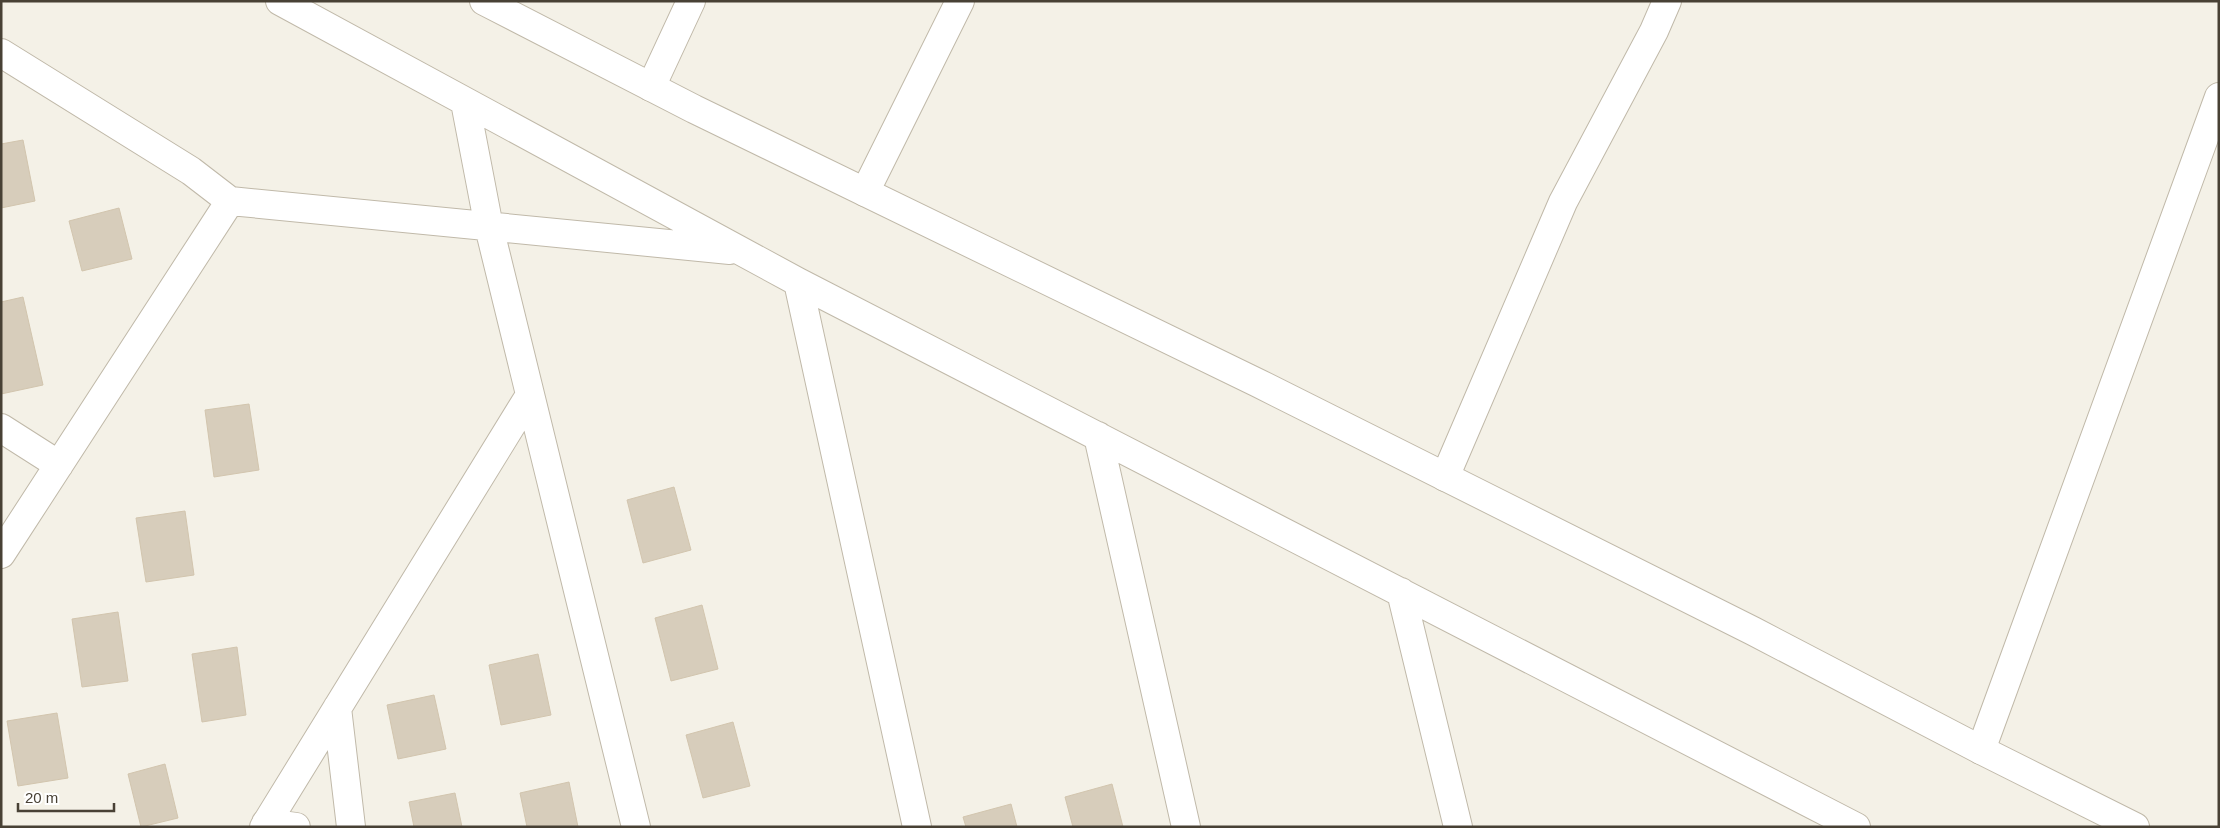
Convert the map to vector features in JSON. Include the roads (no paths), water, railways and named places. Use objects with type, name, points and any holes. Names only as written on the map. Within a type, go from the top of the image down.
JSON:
[{"type":"street","points":[[280,1],[798,282],[1856,827]]},
{"type":"street","points":[[484,1],[651,87],[1445,477],[1753,631],[1981,750],[2136,827]]},
{"type":"street","points":[[651,87],[691,1]]},
{"type":"street","points":[[865,192],[960,1]]},
{"type":"street","points":[[1445,477],[1563,202],[1654,31],[1667,1]]},
{"type":"street","points":[[1,53],[191,171],[230,201],[742,251]]},
{"type":"street","points":[[1981,750],[2219,97]]},
{"type":"street","points":[[465,102],[489,227],[636,827]]},
{"type":"street","points":[[1,554],[230,201]]},
{"type":"street","points":[[798,282],[917,827]]},
{"type":"street","points":[[296,827],[265,825],[530,395]]},
{"type":"street","points":[[1,428],[59,465]]},
{"type":"street","points":[[1098,436],[1186,827]]},
{"type":"street","points":[[1401,592],[1458,827]]},
{"type":"street","points":[[337,708],[351,827]]}]
